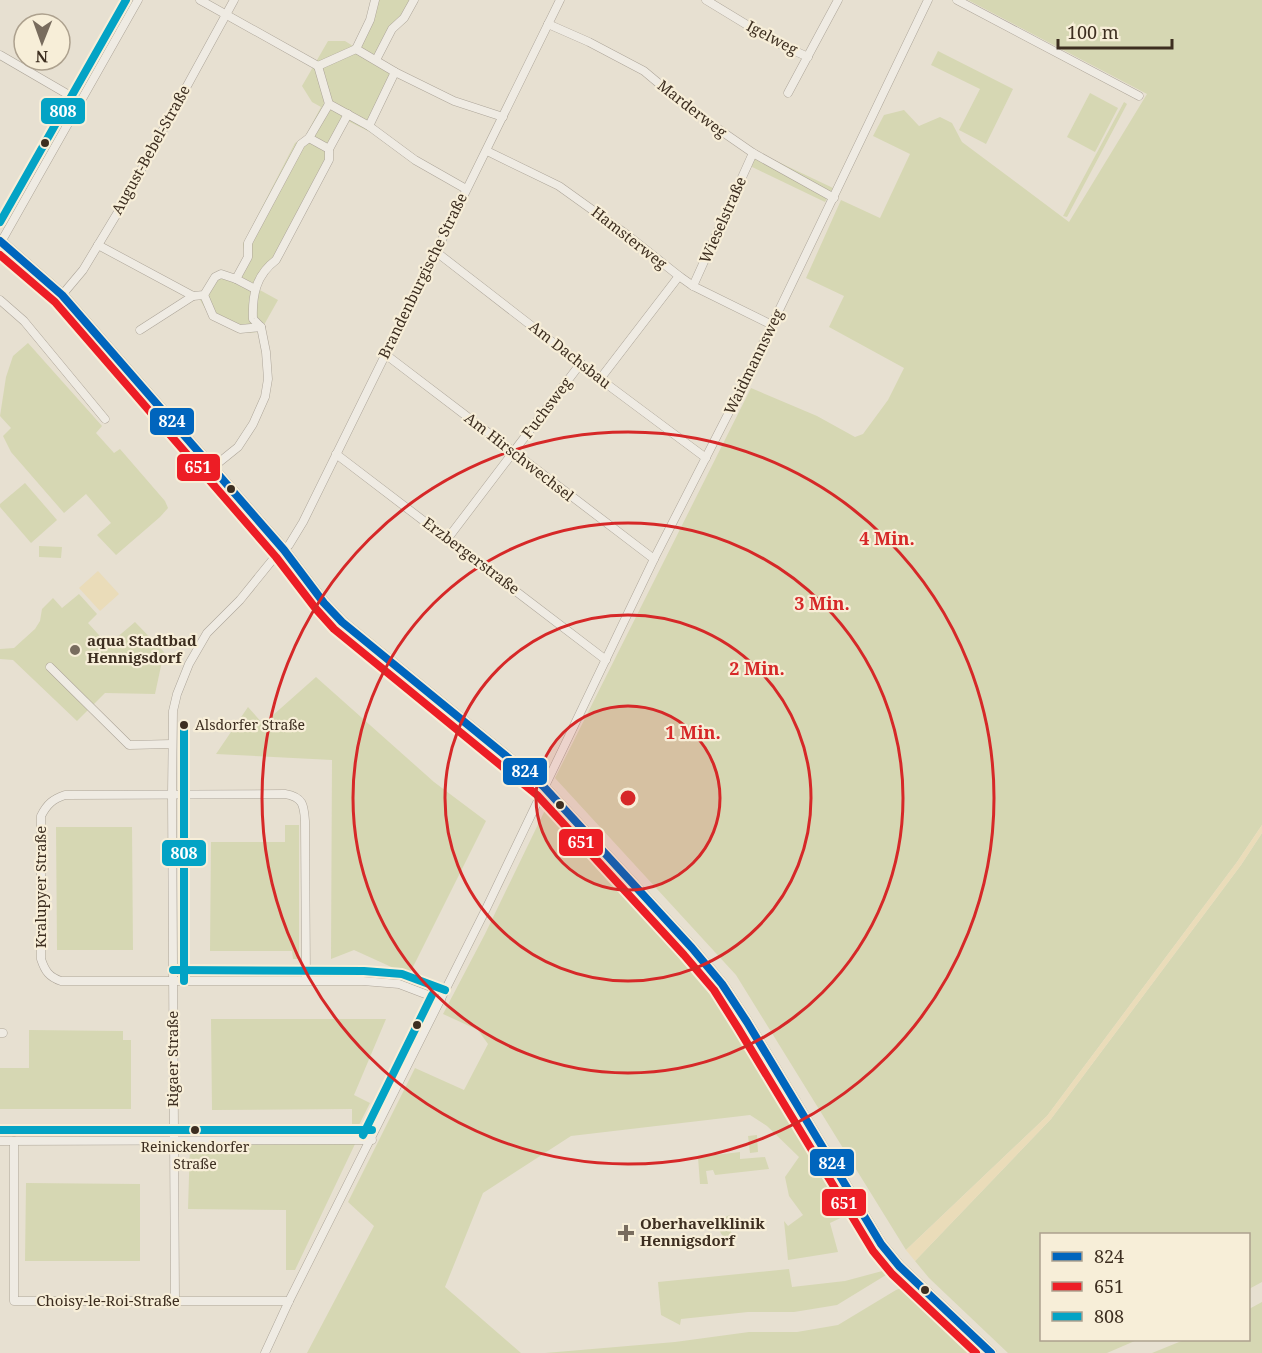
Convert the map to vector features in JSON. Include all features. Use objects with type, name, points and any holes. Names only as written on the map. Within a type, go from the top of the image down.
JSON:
[{"type":"main road","points":[[1,242],[62,295],[284,550],[324,603],[342,622],[544,787],[684,940],[722,984],[881,1244],[898,1266],[991,1353]]},
{"type":"street","points":[[1,242],[138,0]]},
{"type":"street","points":[[200,0],[318,66],[329,104],[369,126],[415,160],[466,189]]},
{"type":"street","name":"August-Bebel-Straße","points":[[62,295],[83,270],[98,245],[234,0]]},
{"type":"street","points":[[318,66],[356,49],[370,20],[375,0]]},
{"type":"street","points":[[376,60],[392,30],[404,18],[414,0]]},
{"type":"street","name":"Brandenburgische Straße","points":[[284,550],[299,530],[560,0]]},
{"type":"street","name":"Igelweg","points":[[706,0],[775,42],[808,57]]},
{"type":"street","points":[[788,93],[837,0]]},
{"type":"street","name":"Waidmannsweg","points":[[265,1353],[441,1000],[654,559],[772,325],[928,0]]},
{"type":"street","points":[[957,0],[1139,96]]},
{"type":"street","name":"Marderweg","points":[[548,24],[589,42],[644,71],[688,108],[753,153],[834,198]]},
{"type":"street","points":[[356,49],[395,72],[454,101],[503,117]]},
{"type":"street","points":[[0,55],[81,102]]},
{"type":"street","points":[[369,126],[395,72]]},
{"type":"street","points":[[236,279],[248,257],[248,243],[301,144],[309,138],[329,104]]},
{"type":"street","points":[[212,468],[238,447],[253,424],[265,397],[268,372],[261,327],[253,319],[252,299],[255,289],[267,267],[276,260],[329,160],[329,148],[348,114]]},
{"type":"street","points":[[309,138],[329,148]]},
{"type":"street","name":"Hamsterweg","points":[[487,151],[559,186],[581,200],[693,286],[772,325]]},
{"type":"street","name":"Wieselstraße","points":[[693,286],[753,153]]},
{"type":"street","points":[[98,245],[194,296]]},
{"type":"street","name":"Am Dachsbau","points":[[435,251],[706,458]]},
{"type":"street","points":[[204,295],[215,277],[221,274],[255,289]]},
{"type":"street","points":[[600,379],[679,276]]},
{"type":"street","points":[[140,330],[194,296],[204,295]]},
{"type":"street","points":[[204,295],[213,316],[240,329],[261,327]]},
{"type":"street","points":[[0,300],[24,321],[105,419]]},
{"type":"street","name":"Am Hirschwechsel","points":[[385,354],[654,559]]},
{"type":"street","name":"Fuchsweg","points":[[448,538],[581,363]]},
{"type":"street","name":"Erzbergerstraße","points":[[336,454],[606,660]]},
{"type":"street","name":"Rigaer Straße","points":[[175,1302],[173,711],[177,694],[199,644],[240,600],[274,558],[284,550]]},
{"type":"street","points":[[50,667],[129,745],[172,744]]},
{"type":"street","points":[[172,795],[285,794],[301,800],[304,806],[305,821],[306,980]]},
{"type":"street","name":"Kralupyer Straße","points":[[172,795],[65,795],[55,798],[47,805],[41,816],[41,959],[51,977],[61,981],[173,981]]},
{"type":"street","points":[[173,981],[363,981],[399,984],[441,1000]]},
{"type":"street","points":[[0,1142],[372,1140]]},
{"type":"street","name":"Choisy-le-Roi-Straße","points":[[14,1141],[14,1301],[289,1301]]},
{"type":"green space","points":[[372,0],[418,0],[406,22],[395,31],[380,60],[400,71],[370,132],[348,121],[331,151],[331,163],[279,263],[268,269],[258,289],[278,300],[260,332],[239,333],[211,319],[199,298],[213,275],[222,270],[234,276],[245,257],[243,244],[295,143],[305,137],[321,107],[312,102],[302,86],[328,41],[345,41],[353,46],[369,16]]},
{"type":"green space","points":[[968,0],[1262,0],[1262,825],[1237,862],[1047,1116],[906,1250],[736,975],[555,778],[751,388],[817,416],[855,437],[863,434],[888,400],[904,368],[829,327],[844,296],[806,278],[841,200],[880,218],[910,154],[873,136],[884,115],[904,110],[919,126],[940,117],[952,123],[962,142],[1069,222],[1147,94]]},
{"type":"green space","points":[[938,51],[1013,89],[986,144],[959,130],[980,89],[931,65]]},
{"type":"green space","points":[[1090,93],[1118,108],[1095,152],[1067,137]]},
{"type":"green space","points":[[1124,102],[1127,104],[1067,217],[1063,216]]},
{"type":"green space","points":[[751,149],[833,188],[825,202],[744,163]]},
{"type":"green space","points":[[28,343],[102,426],[96,433],[114,453],[120,449],[165,501],[168,508],[116,555],[97,535],[111,523],[86,494],[64,513],[11,452],[3,436],[11,428],[0,416],[6,377],[13,356]]},
{"type":"green space","points":[[25,483],[57,520],[31,543],[0,507],[0,504]]},
{"type":"green space","points":[[39,546],[62,547],[61,558],[39,557]]},
{"type":"green space","points":[[79,594],[97,614],[88,623],[108,645],[135,622],[164,652],[155,694],[105,693],[77,721],[13,660],[0,659],[0,649],[14,648],[35,629],[40,621],[42,609],[53,598],[62,608]]},
{"type":"green space","points":[[316,677],[434,782],[486,821],[409,975],[354,950],[331,959],[332,760],[216,754],[248,707],[263,724]]},
{"type":"green space","points":[[545,810],[711,991],[851,1213],[830,1223],[838,1252],[788,1260],[784,1221],[788,1226],[803,1215],[789,1196],[785,1177],[799,1157],[767,1126],[750,1115],[571,1136],[483,1193],[445,1287],[521,1353],[307,1353],[374,1226],[348,1202],[415,1068],[464,1090],[488,1044],[478,1030],[443,1014]]},
{"type":"green space","points":[[285,825],[299,825],[299,959],[293,959],[292,951],[210,951],[211,842],[285,842]]},
{"type":"green space","points":[[56,827],[132,827],[133,950],[57,950]]},
{"type":"green space","points":[[1262,833],[1262,1282],[1250,1288],[1250,1233],[1040,1233],[1040,1341],[1135,1341],[1107,1353],[1008,1353],[929,1278],[915,1261],[1051,1119],[1241,865]]},
{"type":"green space","points":[[211,1019],[386,1019],[354,1095],[370,1103],[359,1125],[352,1125],[352,1109],[212,1110]]},
{"type":"green space","points":[[29,1030],[123,1031],[123,1040],[131,1040],[131,1109],[0,1109],[0,1068],[29,1068]]},
{"type":"green space","points":[[757,1135],[758,1152],[750,1153],[748,1136]]},
{"type":"green space","points":[[190,1144],[355,1144],[295,1270],[286,1270],[286,1210],[188,1209]]},
{"type":"green space","points":[[740,1152],[740,1159],[765,1157],[769,1169],[715,1175],[713,1170],[706,1171],[708,1184],[700,1184],[698,1157]]},
{"type":"green space","points":[[26,1183],[140,1184],[140,1261],[25,1261]]},
{"type":"green space","points":[[730,1215],[728,1224],[734,1239],[723,1236],[719,1225],[713,1225]]},
{"type":"green space","points":[[789,1269],[792,1287],[845,1281],[886,1270],[886,1275],[837,1305],[794,1312],[748,1312],[681,1319],[680,1325],[661,1315],[658,1282]]},
{"type":"green space","points":[[904,1287],[981,1353],[545,1353],[675,1342],[749,1332],[797,1332],[838,1325]]},
{"type":"green space","points":[[1262,1302],[1262,1353],[1152,1353],[1182,1341],[1250,1341],[1250,1308]]},
{"type":"sand","points":[[98,571],[119,594],[100,611],[79,588]]},
{"type":"sand","points":[[1262,825],[1262,833],[1241,865],[1051,1119],[915,1261],[906,1250],[1047,1116],[1237,862]]},
{"type":"transit line","name":"808","points":[[0,222],[126,0]]},
{"type":"transit line","name":"824","points":[[0,241],[62,295],[284,550],[324,603],[342,622],[544,787],[692,948],[722,984],[747,1022],[881,1244],[899,1266],[991,1353]]},
{"type":"transit line","name":"651","points":[[0,255],[55,302],[276,557],[334,629],[537,795],[684,955],[714,990],[873,1251],[892,1274],[976,1353]]},
{"type":"transit line","name":"808","points":[[184,725],[184,981]]},
{"type":"transit line","name":"808","points":[[173,970],[364,971],[402,974],[445,990]]},
{"type":"transit line","name":"808","points":[[363,1135],[432,995]]},
{"type":"transit line","name":"808","points":[[0,1130],[372,1130]]},
{"type":"place","name":"aqua Stadtbad Hennigsdorf","points":[[75,650]]},
{"type":"place","name":"Alsdorfer Straße","points":[[184,725]]},
{"type":"place","name":"Reinickendorfer Straße","points":[[195,1130]]},
{"type":"place","name":"Oberhavelklinik Hennigsdorf","points":[[626,1233]]}]
